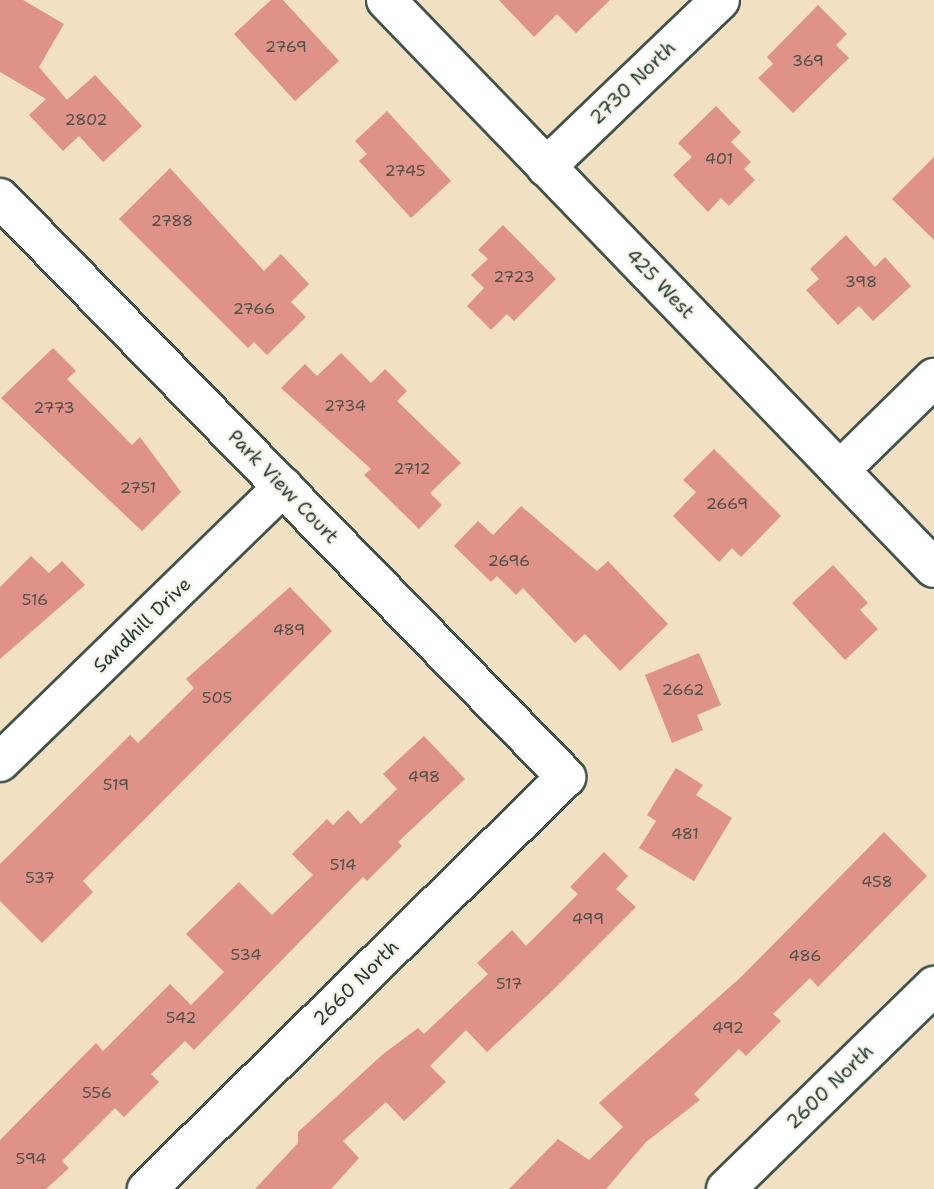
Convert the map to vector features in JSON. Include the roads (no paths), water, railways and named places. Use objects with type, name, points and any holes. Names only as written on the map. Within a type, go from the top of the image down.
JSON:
[{"type":"street","name":"425 West","points":[[386,0],[934,568]]},
{"type":"street","name":"2730 North","points":[[546,167],[720,0]]},
{"type":"street","name":"Park View Court","points":[[0,198],[566,776]]},
{"type":"street","points":[[840,470],[934,378]]},
{"type":"street","name":"Sandhill Drive","points":[[1,760],[283,487]]},
{"type":"street","name":"2660 North","points":[[147,1189],[566,776]]},
{"type":"street","name":"2600 North","points":[[726,1189],[934,986]]}]
